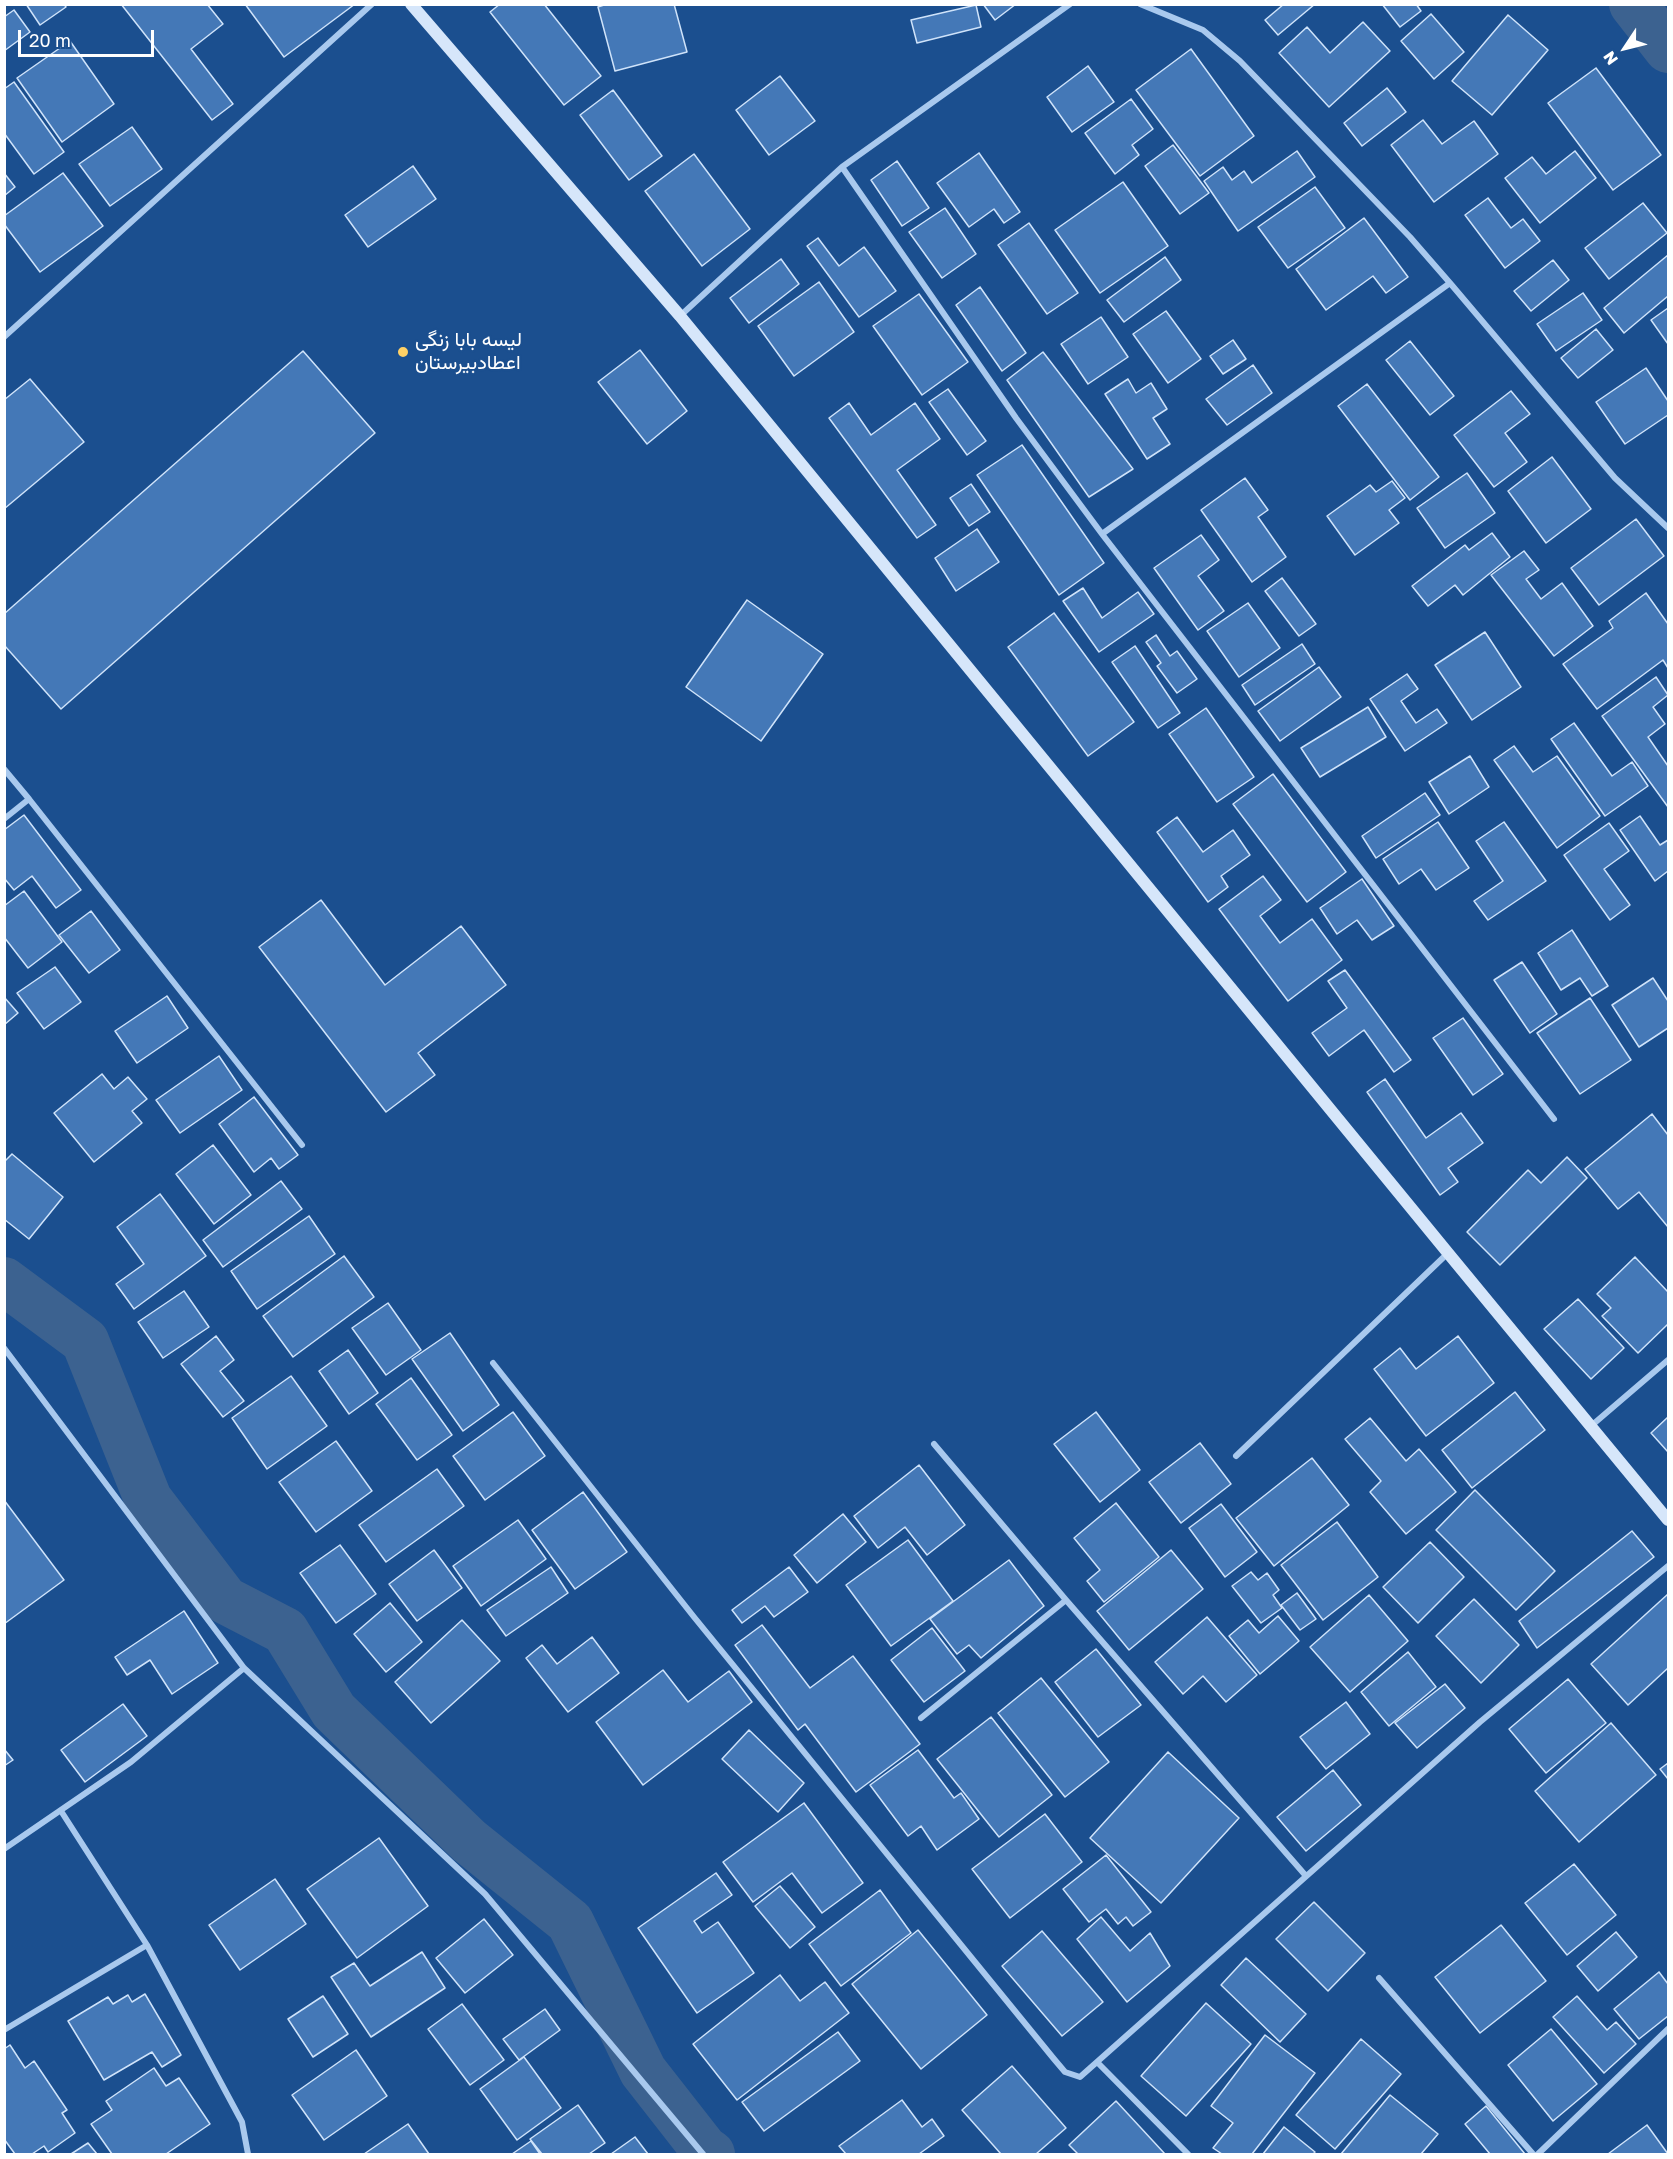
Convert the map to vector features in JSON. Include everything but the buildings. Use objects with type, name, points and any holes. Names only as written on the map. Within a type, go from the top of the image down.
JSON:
[{"type":"main road","points":[[411,4],[680,316],[1668,1520]]},
{"type":"street","points":[[4,338],[372,4]]},
{"type":"street","points":[[680,316],[842,167],[1070,4]]},
{"type":"street","points":[[1140,4],[1203,30],[1240,61],[1410,237],[1615,478],[1668,528]]},
{"type":"street","points":[[842,167],[1016,418],[1102,534],[1554,1119]]},
{"type":"street","points":[[1102,534],[1450,283]]},
{"type":"street","points":[[4,769],[302,1145]]},
{"type":"street","points":[[4,819],[29,799]]},
{"type":"street","points":[[1236,1456],[1448,1253]]},
{"type":"street","points":[[4,1348],[244,1668],[485,1894],[703,2154]]},
{"type":"street","points":[[1591,1426],[1668,1360]]},
{"type":"street","points":[[493,1363],[694,1617],[1053,2059],[1065,2072],[1080,2077],[1480,1722],[1668,1566]]},
{"type":"street","points":[[934,1444],[1306,1876]]},
{"type":"street","points":[[921,1718],[1066,1600]]},
{"type":"street","points":[[4,1849],[131,1762],[244,1668]]},
{"type":"street","points":[[61,1810],[147,1945],[242,2122],[248,2154]]},
{"type":"street","points":[[4,2030],[147,1945]]},
{"type":"street","points":[[1379,1978],[1533,2154]]},
{"type":"street","points":[[1538,2154],[1668,2029]]},
{"type":"street","points":[[1097,2062],[1188,2154]]},
{"type":"waterway","points":[[1633,4],[1668,49]]},
{"type":"waterway","points":[[4,1281],[85,1341],[148,1499],[225,1600],[285,1631],[334,1711],[469,1841],[570,1922],[643,2071],[704,2149],[711,2154]]},
{"type":"place","name":"لیسه بابا زنگی اعطادبیرستان","points":[[403,352]]}]
